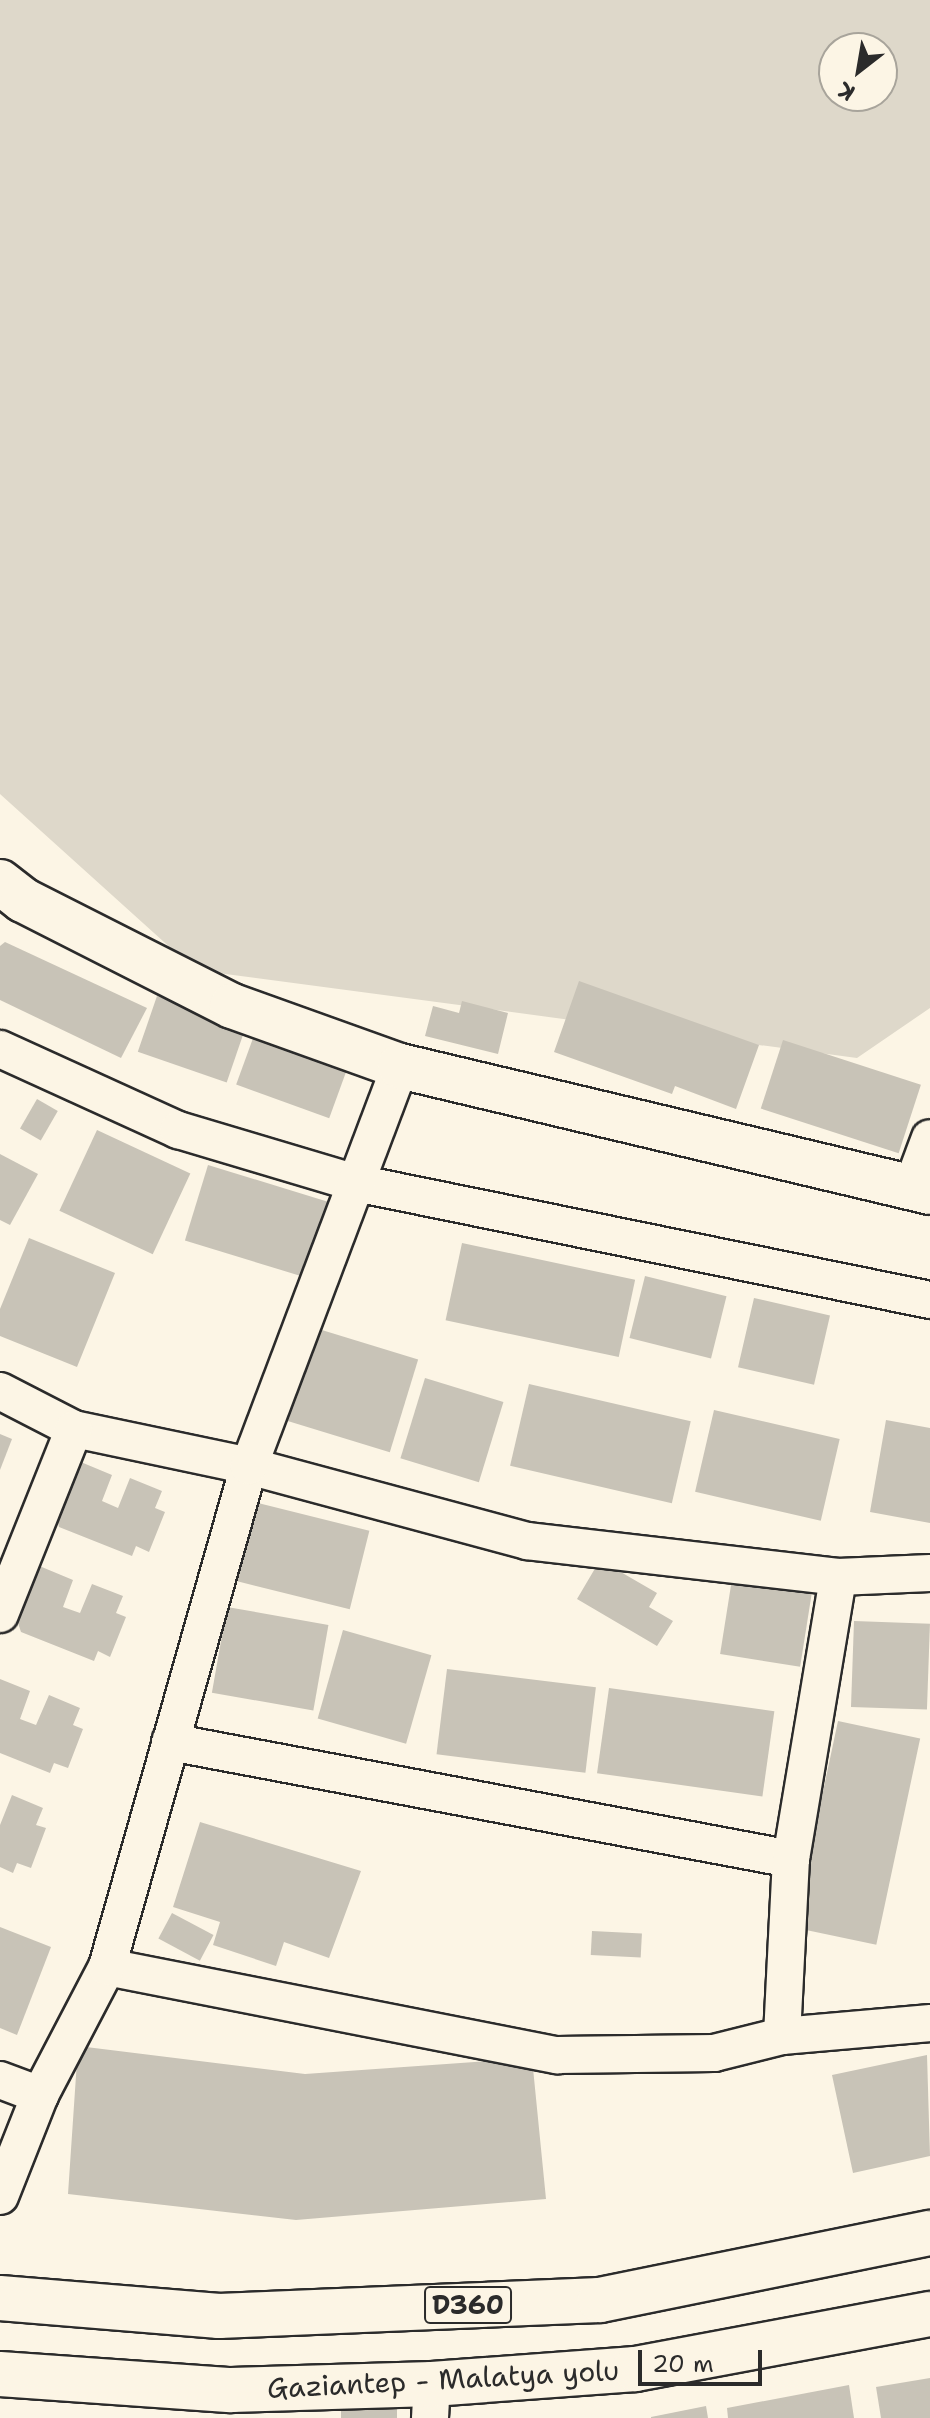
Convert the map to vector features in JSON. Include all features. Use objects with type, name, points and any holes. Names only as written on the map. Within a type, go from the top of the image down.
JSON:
[{"type":"main road","points":[[8,886],[232,1006],[400,1066],[920,1190]]},
{"type":"main road","name":"D360","points":[[0,2298],[219,2316],[600,2300],[930,2233]]},
{"type":"main road","name":"Gaziantep - Malatya yolu","points":[[0,2374],[431,2401],[635,2369],[930,2314]]},
{"type":"street","points":[[0,1049],[178,1130],[356,1183],[930,1300]]},
{"type":"street","points":[[0,2196],[40,2095],[107,1967],[249,1466],[400,1066]]},
{"type":"street","points":[[920,1190],[930,1138]]},
{"type":"street","points":[[0,1391],[74,1429],[249,1466],[527,1541],[838,1577],[930,1573]]},
{"type":"street","points":[[0,1614],[74,1429]]},
{"type":"street","points":[[782,2036],[791,1859],[838,1577]]},
{"type":"street","points":[[170,1742],[791,1859]]},
{"type":"street","points":[[107,1967],[557,2055],[714,2053],[782,2036],[930,2023]]},
{"type":"street","points":[[0,2080],[40,2095]]},
{"type":"shaded area","points":[[0,0],[930,0],[930,1008],[857,1058],[195,970],[0,794]]},
{"type":"building","points":[[5,942],[147,1008],[121,1058],[0,1000],[0,946]]},
{"type":"building","points":[[579,981],[759,1045],[736,1109],[675,1086],[672,1094],[554,1052]]},
{"type":"building","points":[[157,996],[246,1027],[227,1082],[138,1052]]},
{"type":"building","points":[[462,1001],[508,1013],[498,1054],[425,1036],[433,1006],[459,1013]]},
{"type":"building","points":[[256,1030],[349,1064],[329,1118],[236,1085]]},
{"type":"building","points":[[783,1040],[921,1085],[899,1153],[761,1108]]},
{"type":"building","points":[[37,1099],[58,1111],[41,1140],[20,1128]]},
{"type":"building","points":[[97,1130],[190,1174],[153,1254],[59,1211]]},
{"type":"building","points":[[0,1154],[38,1174],[10,1225],[0,1220]]},
{"type":"building","points":[[208,1165],[329,1202],[306,1278],[185,1241]]},
{"type":"building","points":[[29,1238],[115,1273],[77,1367],[0,1336],[0,1309]]},
{"type":"building","points":[[462,1243],[635,1280],[619,1357],[446,1320]]},
{"type":"building","points":[[645,1276],[727,1296],[711,1358],[630,1338]]},
{"type":"building","points":[[754,1298],[830,1316],[814,1385],[738,1367]]},
{"type":"building","points":[[312,1327],[418,1359],[390,1452],[284,1420]]},
{"type":"building","points":[[425,1378],[503,1402],[479,1482],[400,1458]]},
{"type":"building","points":[[529,1384],[691,1421],[672,1503],[510,1466]]},
{"type":"building","points":[[714,1410],[840,1439],[821,1521],[695,1492]]},
{"type":"building","points":[[886,1420],[930,1428],[930,1523],[870,1512]]},
{"type":"building","points":[[0,1434],[12,1439],[0,1470]]},
{"type":"building","points":[[76,1460],[112,1475],[102,1501],[118,1508],[130,1478],[162,1491],[155,1508],[165,1512],[149,1552],[136,1546],[132,1556],[59,1527],[55,1511]]},
{"type":"building","points":[[250,1501],[369,1531],[350,1609],[230,1580]]},
{"type":"building","points":[[600,1560],[657,1593],[649,1607],[673,1621],[657,1646],[577,1599]]},
{"type":"building","points":[[37,1565],[73,1580],[63,1607],[80,1613],[92,1584],[123,1596],[116,1613],[126,1617],[110,1657],[98,1651],[94,1661],[21,1632],[16,1617]]},
{"type":"building","points":[[732,1579],[812,1592],[800,1667],[720,1654]]},
{"type":"building","points":[[227,1607],[328,1625],[313,1711],[212,1693]]},
{"type":"building","points":[[854,1621],[930,1624],[927,1710],[851,1707]]},
{"type":"building","points":[[343,1630],[431,1655],[406,1744],[318,1718]]},
{"type":"building","points":[[447,1669],[596,1687],[585,1773],[437,1754]]},
{"type":"building","points":[[0,1679],[30,1691],[20,1719],[36,1725],[49,1695],[80,1708],[73,1725],[83,1729],[68,1768],[54,1763],[50,1773],[0,1753]]},
{"type":"building","points":[[609,1688],[774,1711],[762,1796],[597,1773]]},
{"type":"building","points":[[838,1721],[920,1738],[876,1945],[794,1927]]},
{"type":"building","points":[[12,1795],[43,1808],[36,1825],[46,1828],[31,1868],[17,1863],[13,1873],[0,1867],[0,1825]]},
{"type":"building","points":[[200,1822],[361,1871],[329,1958],[284,1942],[276,1966],[213,1945],[220,1922],[173,1907]]},
{"type":"building","points":[[172,1913],[213,1935],[200,1961],[158,1939]]},
{"type":"building","points":[[0,1927],[51,1947],[17,2035],[0,2028]]},
{"type":"building","points":[[592,1931],[642,1934],[641,1958],[591,1955]]},
{"type":"building","points":[[78,2046],[305,2074],[532,2058],[546,2199],[296,2220],[68,2194]]},
{"type":"building","points":[[927,2055],[930,2156],[853,2173],[832,2075]]},
{"type":"building","points":[[930,2378],[930,2418],[881,2418],[876,2387]]},
{"type":"building","points":[[849,2385],[854,2418],[728,2418],[727,2408]]},
{"type":"building","points":[[706,2406],[708,2418],[651,2418],[651,2417]]},
{"type":"building","points":[[397,2409],[397,2418],[341,2418],[341,2411]]}]
